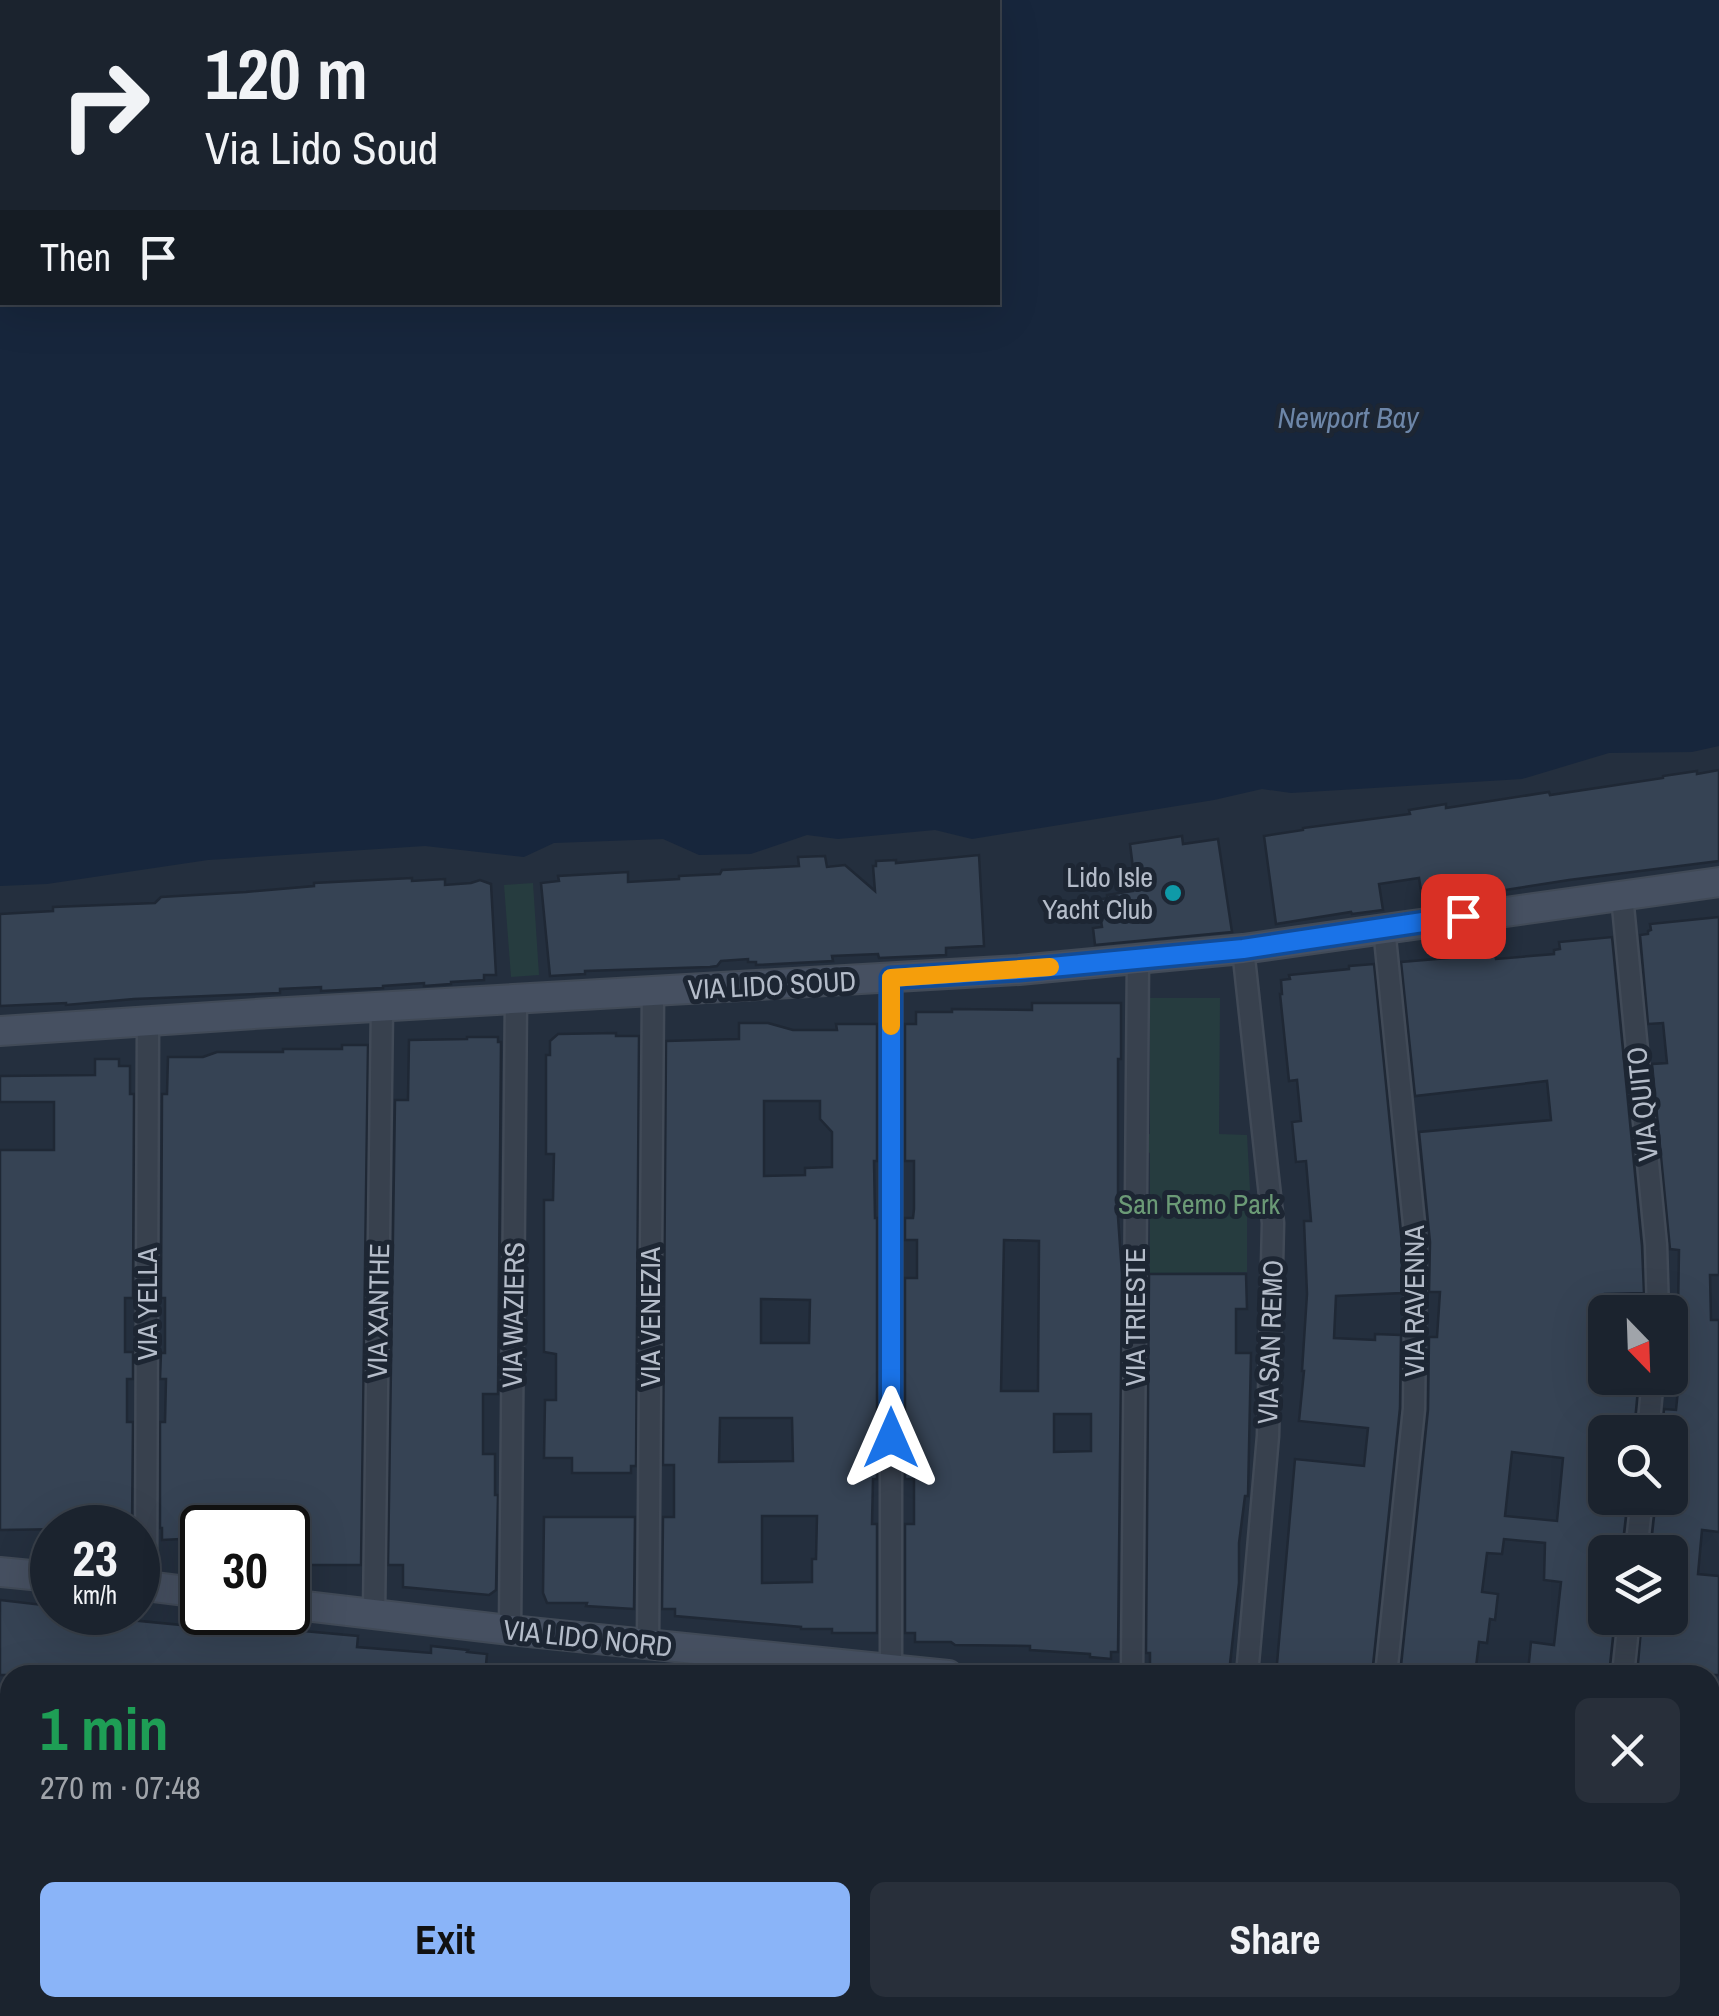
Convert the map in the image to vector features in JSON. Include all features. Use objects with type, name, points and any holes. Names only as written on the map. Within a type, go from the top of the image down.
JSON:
[{"type":"street","name":"VIA LIDO SOUD","points":[[0,1031],[1019,970],[1243,949],[1719,882]]},
{"type":"street","name":"VIA QUITO","points":[[1622,896],[1657,1295]]},
{"type":"street","name":"VIA RAVENNA","points":[[1384,928],[1416,1243],[1414,1410],[1387,1665]]},
{"type":"street","name":"VIA SAN REMO","points":[[1243,949],[1274,1223],[1268,1436],[1248,1665]]},
{"type":"street","name":"VIA TRIESTE","points":[[1132,1665],[1138,958]]},
{"type":"street","points":[[891,978],[891,1665]]},
{"type":"street","name":"VIA VENEZIA","points":[[648,1643],[653,991]]},
{"type":"street","name":"VIA WAZIERS","points":[[510,1630],[516,999]]},
{"type":"street","name":"VIA XANTHE","points":[[374,1614],[382,1007]]},
{"type":"street","name":"VIA YELLA","points":[[143,1505],[148,1021]]},
{"type":"street","points":[[0,1572],[30,1575]]},
{"type":"street","name":"VIA LIDO NORD","points":[[310,1607],[862,1665]]},
{"type":"street","points":[[1624,1665],[1627,1635]]},
{"type":"green space","points":[[533,883],[539,975],[511,977],[504,885]]},
{"type":"green space","name":"San Remo Park","points":[[1150,998],[1220,998],[1219,1134],[1247,1135],[1247,1272],[1150,1273],[1147,1134]]},
{"type":"water","name":"Newport Bay","points":[[1000,0],[1719,0],[1719,746],[1692,752],[1609,753],[1522,779],[1291,793],[1262,789],[972,839],[935,830],[838,839],[807,835],[751,854],[699,855],[663,839],[554,843],[524,857],[425,846],[208,860],[47,884],[0,886],[0,305],[1000,305]]},
{"type":"building","points":[[1719,770],[1719,861],[1423,903],[1419,878],[1379,884],[1383,910],[1276,924],[1264,836],[1410,814],[1409,810],[1446,804],[1446,808]]},
{"type":"building","name":"Lido Isle Yacht Club","points":[[1182,836],[1183,844],[1218,839],[1232,932],[1095,945],[1093,928],[1102,927],[1098,900],[1133,891],[1130,844]]},
{"type":"building","points":[[979,855],[984,946],[946,948],[946,955],[832,956],[833,961],[756,965],[748,959],[721,961],[710,967],[585,971],[550,976],[541,883],[559,881],[558,876],[628,872],[628,882],[679,879],[720,874],[722,870],[799,866],[798,857],[825,856],[827,867],[845,865],[875,891],[876,861],[896,863]]},
{"type":"building","points":[[445,879],[445,885],[480,880],[491,884],[496,975],[484,975],[484,980],[424,986],[321,991],[321,987],[280,989],[280,993],[0,1006],[0,914],[53,911],[53,907],[155,903],[161,897],[314,883]]},
{"type":"building","points":[[1719,917],[1719,1275],[1710,1275],[1711,1320],[1719,1320],[1719,1532],[1702,1530],[1698,1574],[1719,1576],[1719,1665],[1638,1665],[1641,1635],[1688,1635],[1688,1535],[1652,1535],[1654,1515],[1688,1515],[1688,1415],[1663,1415],[1664,1409],[1676,1410],[1678,1395],[1688,1395],[1688,1295],[1678,1295],[1679,1250],[1670,1249],[1652,1064],[1667,1063],[1663,1023],[1648,1024],[1640,935],[1651,930],[1650,924]]},
{"type":"building","points":[[1612,937],[1642,1246],[1644,1293],[1588,1295],[1588,1395],[1637,1395],[1636,1415],[1588,1415],[1588,1515],[1626,1515],[1624,1535],[1588,1535],[1588,1635],[1613,1635],[1610,1665],[1529,1665],[1531,1642],[1554,1645],[1561,1582],[1544,1580],[1545,1543],[1504,1539],[1502,1554],[1487,1553],[1482,1592],[1498,1594],[1495,1620],[1490,1619],[1487,1643],[1479,1642],[1476,1665],[1401,1665],[1428,1410],[1429,1337],[1437,1337],[1440,1292],[1429,1292],[1430,1242],[1419,1132],[1551,1120],[1547,1081],[1415,1096],[1401,962],[1495,954],[1496,959],[1554,954],[1554,950],[1560,949],[1559,942]],"holes":[[[1512,1452],[1563,1458],[1557,1521],[1505,1516]]]},
{"type":"building","points":[[1374,964],[1402,1244],[1402,1293],[1336,1296],[1334,1338],[1375,1340],[1375,1334],[1401,1335],[1400,1408],[1373,1665],[1277,1665],[1295,1459],[1364,1466],[1368,1428],[1299,1421],[1307,1294],[1304,1221],[1311,1221],[1306,1161],[1296,1162],[1292,1122],[1301,1121],[1297,1080],[1289,1081],[1280,994],[1281,980],[1290,979],[1289,975]]},
{"type":"building","points":[[1032,1003],[1121,1003],[1118,1652],[1111,1652],[1111,1659],[1030,1650],[1030,1646],[915,1642],[915,1633],[905,1633],[905,1524],[914,1524],[914,1479],[905,1479],[905,1278],[917,1278],[917,1240],[905,1240],[905,1218],[913,1218],[914,1161],[905,1161],[905,1024],[916,1024],[916,1012],[1032,1010]],"holes":[[[1004,1240],[1039,1241],[1038,1391],[1001,1391]],[[1054,1414],[1091,1414],[1091,1451],[1054,1452]]]},
{"type":"building","points":[[739,1023],[768,1023],[793,1030],[837,1030],[836,1024],[877,1024],[877,1479],[873,1479],[872,1524],[877,1524],[877,1633],[832,1633],[832,1629],[675,1616],[675,1609],[662,1609],[663,1517],[674,1517],[674,1465],[663,1465],[666,1041],[739,1039]],"holes":[[[764,1101],[820,1101],[820,1119],[832,1132],[832,1167],[805,1168],[805,1175],[764,1176]],[[761,1299],[810,1300],[809,1343],[761,1343]],[[720,1418],[792,1418],[793,1461],[719,1462]],[[762,1516],[817,1516],[812,1582],[762,1583]]]},
{"type":"building","points":[[558,1034],[639,1036],[636,1466],[631,1466],[631,1473],[572,1473],[572,1458],[544,1458],[545,1400],[556,1400],[556,1354],[544,1352],[544,1200],[553,1200],[554,1154],[546,1154],[546,1055],[550,1055],[550,1041]]},
{"type":"building","points":[[498,1037],[501,1042],[498,1394],[483,1394],[483,1454],[495,1454],[498,1495],[496,1590],[489,1595],[403,1587],[403,1565],[388,1565],[395,1100],[408,1100],[409,1040]]},
{"type":"building","points":[[342,1045],[368,1045],[361,1565],[310,1565],[310,1505],[180,1505],[180,1539],[162,1540],[160,1422],[165,1422],[166,1379],[160,1379],[161,1353],[165,1353],[165,1298],[161,1298],[162,1094],[167,1094],[168,1057],[342,1049]]},
{"type":"building","points":[[95,1059],[119,1059],[119,1066],[130,1066],[130,1094],[134,1094],[133,1298],[125,1298],[125,1352],[133,1352],[133,1379],[127,1379],[127,1422],[133,1422],[132,1505],[30,1505],[30,1530],[0,1530],[0,1150],[54,1150],[54,1102],[0,1102],[0,1076],[95,1075]]},
{"type":"building","points":[[1149,1274],[1246,1274],[1247,1309],[1236,1309],[1236,1353],[1251,1353],[1248,1496],[1239,1543],[1230,1664],[1150,1665],[1150,1653],[1146,1653]]},
{"type":"building","points":[[544,1517],[635,1517],[634,1609],[547,1603],[543,1593]]},
{"type":"building","points":[[0,1600],[30,1603],[30,1635],[160,1635],[160,1623],[180,1625],[180,1635],[310,1635],[310,1632],[358,1636],[357,1647],[431,1653],[431,1646],[468,1650],[487,1654],[486,1665],[0,1665]]},
{"type":"slow traffic","points":[[891,1026],[891,978],[1050,967]]},
{"type":"place","name":"Lido Isle Yacht Club","points":[[1173,893]]},
{"type":"route","points":[[891,1438],[891,978],[1243,949],[1463,916]]}]
